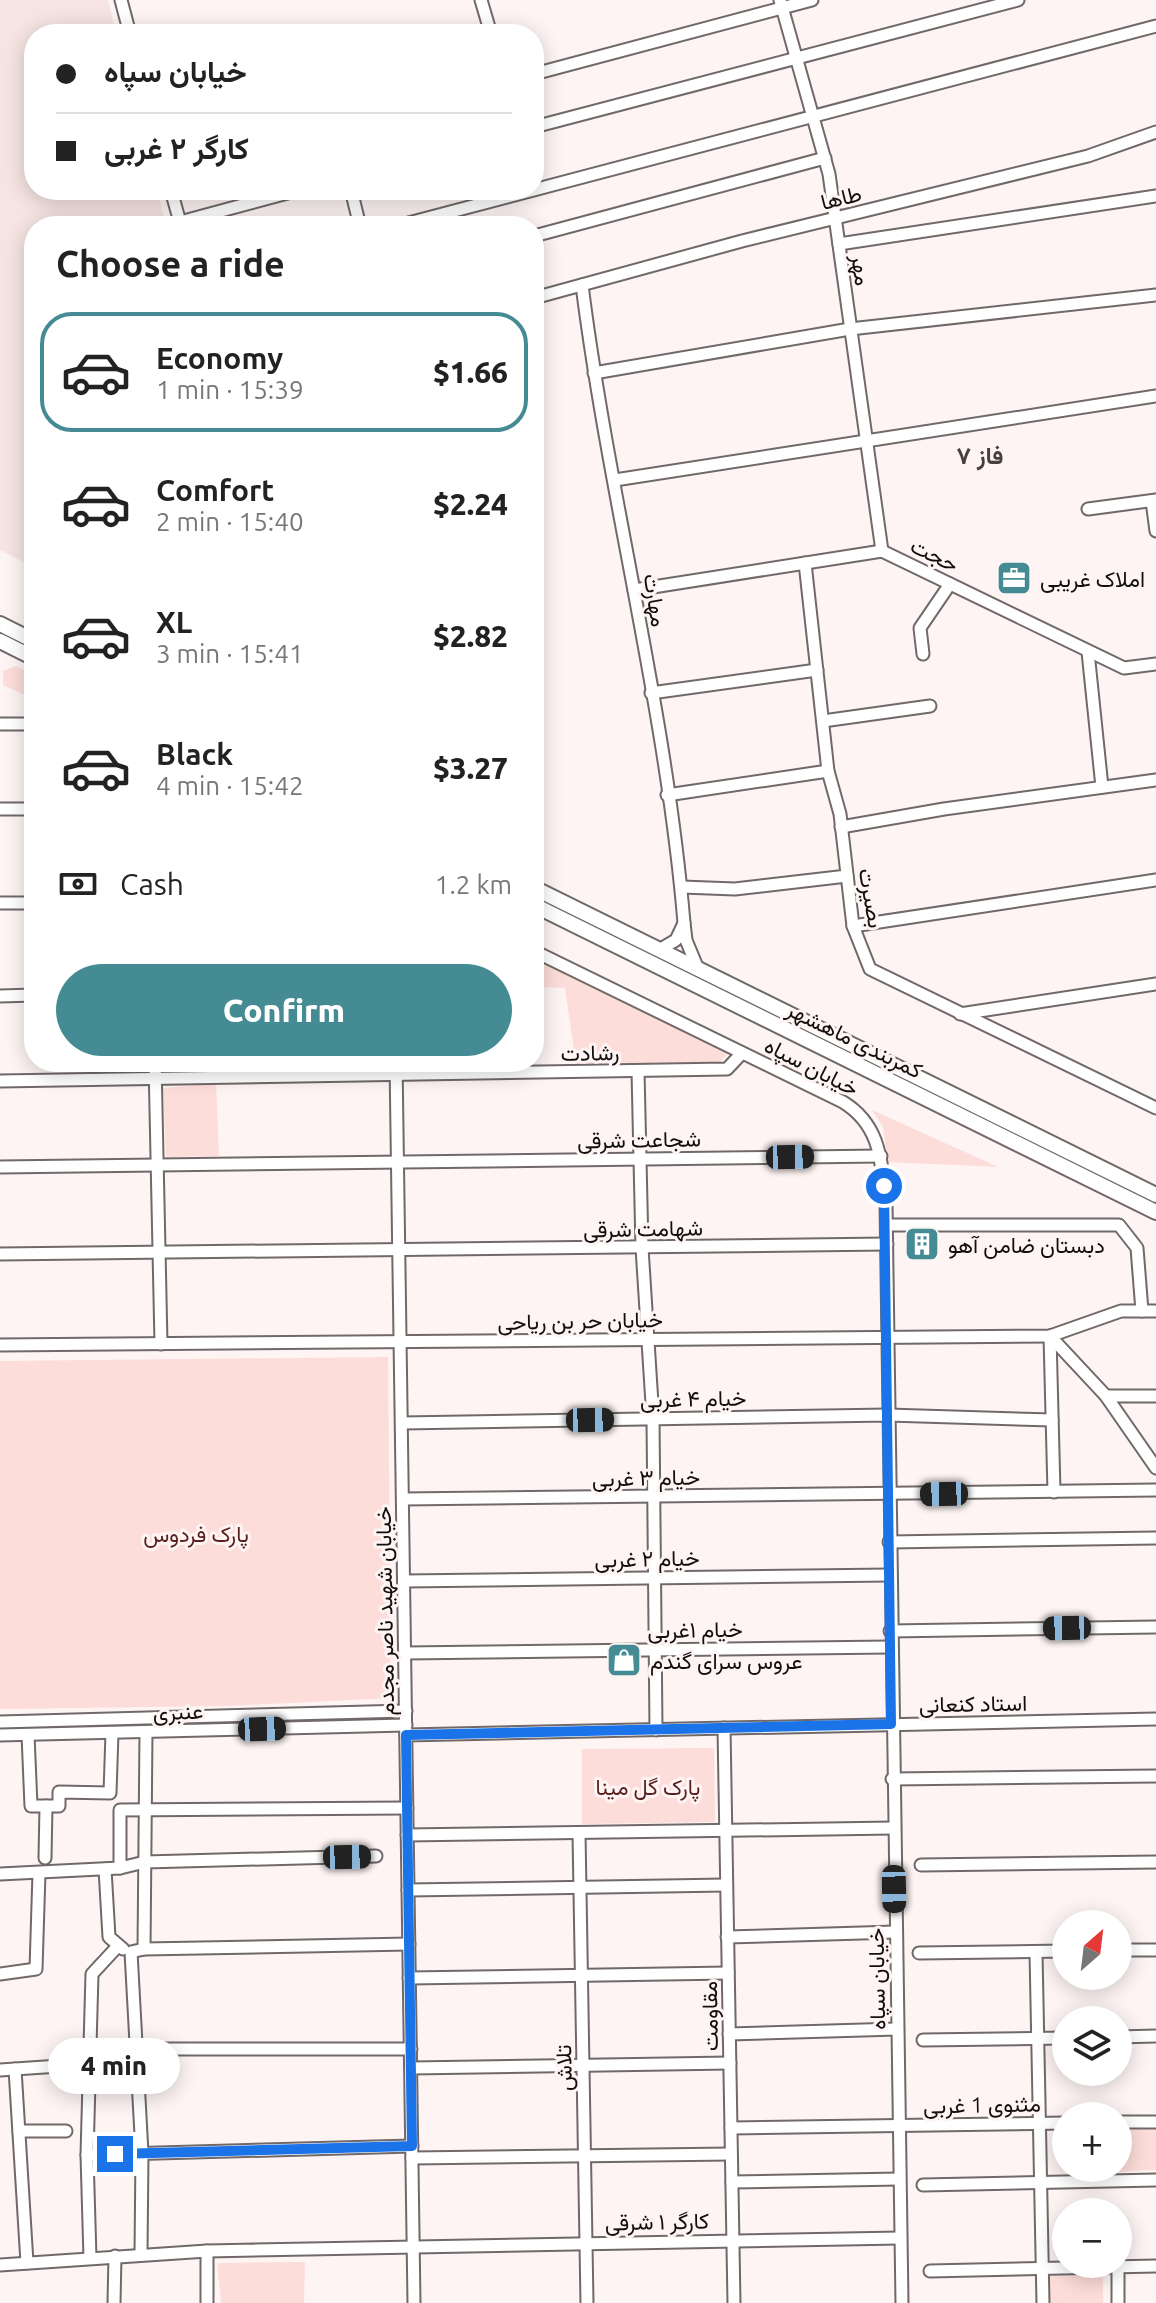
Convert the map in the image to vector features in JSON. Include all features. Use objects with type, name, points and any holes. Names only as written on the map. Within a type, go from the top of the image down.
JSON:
[{"type":"main road","points":[[0,624],[24,636]]},
{"type":"main road","points":[[0,641],[24,653]]},
{"type":"main road","name":"کمربندی ماهشهر","points":[[544,893],[1156,1195]]},
{"type":"main road","name":"کمربندی ماهشهر","points":[[544,910],[1156,1212]]},
{"type":"street","points":[[121,0],[127,24]]},
{"type":"street","points":[[481,0],[488,24]]},
{"type":"street","points":[[544,71],[781,4],[812,0]]},
{"type":"street","points":[[544,124],[1018,0]]},
{"type":"street","name":"مهر","points":[[781,4],[825,158],[882,551]]},
{"type":"street","points":[[544,188],[1156,26]]},
{"type":"street","name":"طاها","points":[[544,295],[1088,156],[1156,132]]},
{"type":"street","points":[[544,233],[825,158]]},
{"type":"street","points":[[839,244],[1156,196]]},
{"type":"street","points":[[208,216],[264,200]]},
{"type":"street","points":[[436,216],[497,200]]},
{"type":"street","name":"مهارت","points":[[582,285],[594,373],[651,693],[682,887],[684,923],[698,969]]},
{"type":"street","points":[[594,373],[850,329],[1156,295]]},
{"type":"street","points":[[615,480],[1156,396]]},
{"type":"street","points":[[1088,509],[1154,500],[1156,531]]},
{"type":"street","name":"حجت","points":[[634,590],[882,551],[1124,668],[1156,664]]},
{"type":"street","name":"بصیرت","points":[[805,563],[828,771],[841,827],[853,926],[870,969],[959,1015],[1156,1108]]},
{"type":"street","points":[[923,654],[920,628],[950,584]]},
{"type":"street","points":[[1088,652],[1102,787]]},
{"type":"street","points":[[651,693],[817,670]]},
{"type":"street","points":[[823,721],[930,706]]},
{"type":"street","points":[[0,724],[24,724]]},
{"type":"street","points":[[667,795],[828,771]]},
{"type":"street","points":[[841,827],[944,809],[1156,780]]},
{"type":"street","points":[[0,809],[24,809]]},
{"type":"street","points":[[682,887],[735,889],[847,876]]},
{"type":"street","points":[[853,926],[1156,880]]},
{"type":"street","points":[[0,903],[24,903]]},
{"type":"street","points":[[659,950],[676,940],[684,923]]},
{"type":"street","name":"خیابان سپاه","points":[[544,956],[855,1109],[873,1130],[881,1156],[887,1225],[891,1724],[902,2303]]},
{"type":"street","points":[[959,1015],[1156,984]]},
{"type":"street","points":[[0,996],[24,995]]},
{"type":"street","name":"رشادت","points":[[0,1081],[727,1069],[742,1053]]},
{"type":"street","points":[[638,1071],[642,1248],[653,1419],[656,1730]]},
{"type":"street","points":[[156,1072],[161,1344]]},
{"type":"street","name":"خیابان شهید ناصر مجدم","points":[[397,1072],[414,2303]]},
{"type":"street","points":[[1136,1099],[1156,1096]]},
{"type":"street","name":"شجاعت شرقی","points":[[0,1167],[881,1156]]},
{"type":"street","points":[[887,1225],[1119,1225],[1137,1248],[1142,1311]]},
{"type":"street","name":"شهامت شرقی","points":[[0,1254],[399,1252],[887,1244]]},
{"type":"street","name":"خیابان حر بن ریاحی","points":[[0,1345],[1050,1336],[1121,1311],[1156,1311]]},
{"type":"street","points":[[1050,1336],[1106,1396],[1156,1468]]},
{"type":"street","points":[[1050,1336],[1054,1492]]},
{"type":"street","points":[[1106,1396],[1156,1396]]},
{"type":"street","name":"خیام ۴ غربی","points":[[402,1423],[888,1415],[1052,1420]]},
{"type":"street","name":"خیام ۳ غربی","points":[[403,1499],[1156,1490]]},
{"type":"street","points":[[889,1542],[1156,1538]]},
{"type":"street","name":"خیام ۲ غربی","points":[[404,1581],[890,1575]]},
{"type":"street","points":[[890,1631],[1156,1627]]},
{"type":"street","name":"خیام ۱غربی","points":[[405,1653],[890,1647]]},
{"type":"street","name":"عنبری","points":[[0,1722],[406,1711]]},
{"type":"street","name":"استاد کنعانی","points":[[406,1730],[656,1730],[1156,1719]]},
{"type":"street","name":"مقاومت","points":[[724,1728],[734,2303]]},
{"type":"street","name":"عنبری","points":[[0,1735],[406,1730]]},
{"type":"street","points":[[144,1949],[146,1732]]},
{"type":"street","points":[[28,1735],[31,1806],[59,1806],[59,1792],[110,1793],[112,1733]]},
{"type":"street","points":[[892,1779],[1156,1776]]},
{"type":"street","points":[[45,1858],[46,1806]]},
{"type":"street","points":[[120,1868],[120,1810],[407,1808]]},
{"type":"street","points":[[407,1835],[893,1828]]},
{"type":"street","name":"تلاش","points":[[579,1833],[587,2303]]},
{"type":"street","points":[[0,1874],[120,1868],[145,1862],[376,1856]]},
{"type":"street","points":[[921,1865],[1156,1862]]},
{"type":"street","points":[[105,1869],[109,1937],[117,1947],[131,1952],[144,1949],[409,1944]]},
{"type":"street","points":[[0,1974],[36,1969],[39,1873]]},
{"type":"street","points":[[408,1890],[726,1885]]},
{"type":"street","points":[[727,1937],[895,1932]]},
{"type":"street","points":[[90,2258],[87,2155],[92,1974],[117,1947]]},
{"type":"street","points":[[1132,1950],[1156,1950]]},
{"type":"street","points":[[919,1953],[1052,1951]]},
{"type":"street","points":[[131,1952],[142,2153],[141,2254]]},
{"type":"street","points":[[1036,1952],[1043,2303]]},
{"type":"street","points":[[409,1978],[728,1973]]},
{"type":"street","points":[[729,2034],[897,2029]]},
{"type":"street","points":[[1132,2037],[1156,2036]]},
{"type":"street","points":[[923,2040],[1052,2038]]},
{"type":"street","points":[[134,2049],[411,2049]]},
{"type":"street","points":[[411,2068],[730,2063]]},
{"type":"street","points":[[0,2070],[89,2064],[136,2066]]},
{"type":"street","points":[[15,2069],[27,2263]]},
{"type":"street","points":[[1132,2122],[1156,2122]]},
{"type":"street","name":"مثنوی 1 غربی","points":[[731,2128],[1052,2123]]},
{"type":"street","points":[[19,2131],[66,2131]]},
{"type":"street","points":[[87,2155],[412,2152],[585,2156],[731,2154]]},
{"type":"street","points":[[732,2182],[899,2179]]},
{"type":"street","points":[[1132,2181],[1156,2180]]},
{"type":"street","points":[[923,2185],[1091,2182]]},
{"type":"street","name":"کارگر ۱ شرقی","points":[[0,2265],[207,2251],[900,2238]]},
{"type":"street","points":[[207,2251],[207,2303]]},
{"type":"street","points":[[114,2303],[115,2256]]},
{"type":"street","points":[[1132,2267],[1156,2266]]},
{"type":"street","points":[[930,2271],[1052,2268]]},
{"type":"street","points":[[1118,2278],[1118,2303]]},
{"type":"shaded area","points":[[0,0],[108,0],[114,24],[24,24],[24,200],[160,200],[164,216],[24,216],[24,562],[0,550]]},
{"type":"green space","points":[[16,666],[24,670],[24,694],[3,685],[3,671]]},
{"type":"green space","points":[[544,964],[729,1053],[719,1063],[576,1065],[565,988],[544,987]]},
{"type":"green space","points":[[216,1084],[219,1156],[166,1157],[163,1088]]},
{"type":"green space","points":[[872,1110],[998,1167],[888,1162],[883,1127]]},
{"type":"green space","name":"پارک فردوس","points":[[388,1357],[391,1698],[226,1706],[0,1709],[0,1361]]},
{"type":"green space","name":"پارک گل مینا","points":[[714,1748],[715,1822],[582,1824],[582,1749]]},
{"type":"green space","points":[[1132,2127],[1156,2127],[1156,2170],[1132,2171]]},
{"type":"green space","points":[[305,2262],[304,2303],[221,2303],[217,2263]]},
{"type":"green space","points":[[1047,2276],[1103,2278],[1103,2303],[1048,2303]]},
{"type":"place","name":"املاک غریبی","points":[[1014,578]]},
{"type":"place","name":"دبستان ضامن آهو","points":[[922,1244]]},
{"type":"place","name":"عروس سرای گندم","points":[[624,1660]]},
{"type":"district","name":"فاز ۷","points":[[980,455]]},
{"type":"route","points":[[115,2154],[412,2146],[406,1735],[891,1724],[884,1186]]}]
